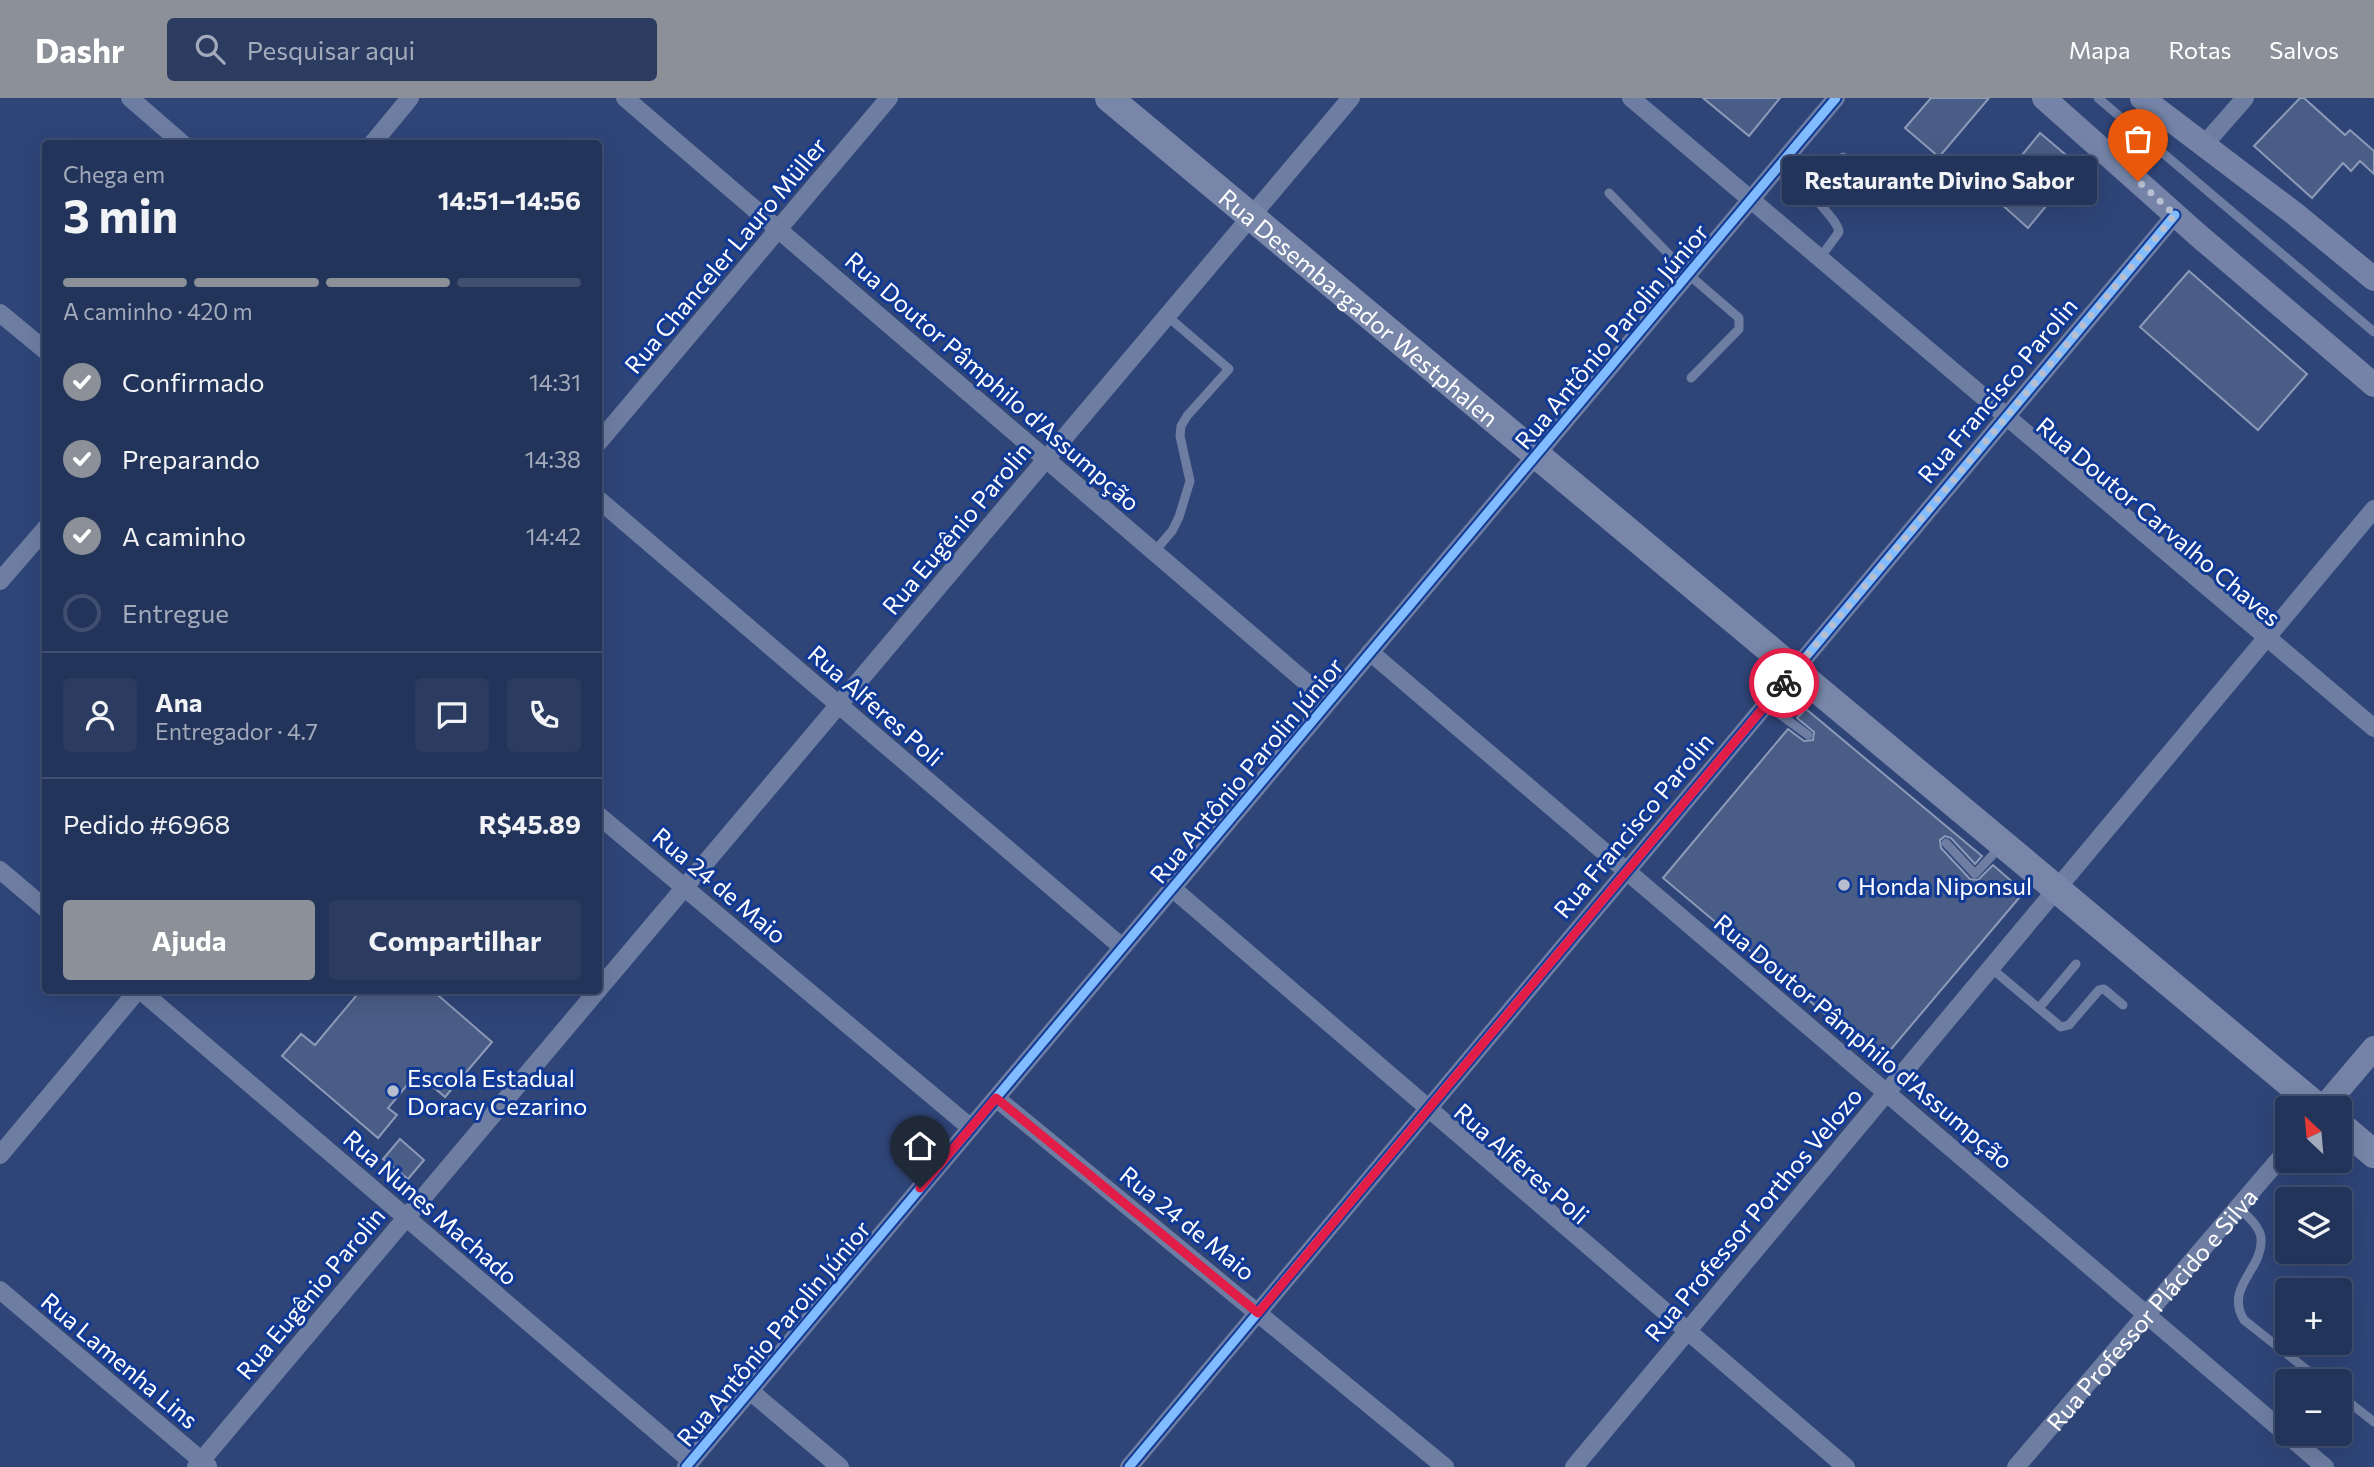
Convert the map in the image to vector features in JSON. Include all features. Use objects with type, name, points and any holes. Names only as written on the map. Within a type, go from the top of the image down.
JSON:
[{"type":"main road","name":"Rua Desembargador Westphalen","points":[[1109,98],[2307,1096]]},
{"type":"main road","points":[[2352,1135],[2374,1154]]},
{"type":"street","points":[[130,98],[178,140]]},
{"type":"street","points":[[375,140],[410,98]]},
{"type":"street","name":"Rua Doutor Pâmphilo d'Assumpção","points":[[625,98],[1328,701]]},
{"type":"street","name":"Rua Chanceler Lauro Müller","points":[[602,438],[889,98]]},
{"type":"street","name":"Rua Eugênio Parolin","points":[[602,985],[1351,98]]},
{"type":"street","name":"Rua Doutor Carvalho Chaves","points":[[1631,98],[2374,728]]},
{"type":"street","name":"Rua Antônio Parolin Júnior","points":[[688,1464],[1836,98]]},
{"type":"street","points":[[2044,98],[2175,215],[2374,385]]},
{"type":"street","points":[[2142,98],[2304,221],[2374,279]]},
{"type":"street","points":[[2203,146],[2245,98]]},
{"type":"street","name":"Rua Francisco Parolin","points":[[1129,1467],[2175,215]]},
{"type":"street","points":[[0,313],[42,348]]},
{"type":"street","name":"Rua Alferes Poli","points":[[602,502],[1122,947]]},
{"type":"street","name":"Rua Professor Porthos Velozo","points":[[1574,1467],[2374,509]]},
{"type":"street","points":[[0,582],[42,533]]},
{"type":"street","name":"Rua Doutor Pâmphilo d'Assumpção","points":[[1370,652],[2325,1467]]},
{"type":"street","name":"Rua 24 de Maio","points":[[602,818],[971,1128]]},
{"type":"street","points":[[0,870],[42,906]]},
{"type":"street","name":"Rua Alferes Poli","points":[[1172,888],[1846,1467]]},
{"type":"street","points":[[0,1154],[136,994]]},
{"type":"street","name":"Rua Nunes Machado","points":[[144,994],[688,1464]]},
{"type":"street","name":"Rua Eugênio Parolin","points":[[202,1465],[595,994]]},
{"type":"street","points":[[2332,1096],[2374,1048]]},
{"type":"street","name":"Rua 24 de Maio","points":[[996,1098],[1446,1467]]},
{"type":"street","name":"Rua Professor Plácido e Silva","points":[[2016,1467],[2275,1164]]},
{"type":"street","name":"Rua Lamenha Lins","points":[[0,1290],[202,1465]]},
{"type":"street","points":[[750,1391],[840,1467]]},
{"type":"lane","points":[[2098,98],[2374,332]]},
{"type":"lane","points":[[1820,258],[1839,232],[1838,223],[1817,200],[1814,192],[1816,186],[1843,157]]},
{"type":"lane","points":[[1609,193],[1688,274],[1739,318],[1739,329],[1691,378]]},
{"type":"lane","points":[[1154,552],[1172,531],[1190,481],[1180,436],[1181,426],[1229,369],[1167,316]]},
{"type":"lane","points":[[1766,704],[1808,735]]},
{"type":"lane","points":[[1946,843],[1975,874],[2003,844]]},
{"type":"lane","points":[[2039,1008],[2076,964]]},
{"type":"lane","points":[[1991,968],[2061,1027],[2065,1027],[2099,990],[2104,989],[2123,1005]]},
{"type":"lane","points":[[2238,1207],[2256,1226],[2261,1237],[2259,1251],[2237,1298],[2238,1310],[2244,1320],[2306,1369]]},
{"type":"lane","points":[[2352,1405],[2374,1422]]},
{"type":"building","points":[[1703,98],[1780,98],[1749,136]]},
{"type":"building","points":[[1931,98],[1989,98],[1939,157],[1905,128]]},
{"type":"building","points":[[2300,98],[2304,98],[2345,135],[2350,130],[2374,151],[2374,174],[2360,161],[2351,171],[2343,163],[2312,198],[2254,146]]},
{"type":"building","points":[[2040,133],[2079,166],[2028,228],[1990,194]]},
{"type":"building","points":[[2189,271],[2307,374],[2258,430],[2140,327]]},
{"type":"building","name":"Honda Niponsul","points":[[1806,709],[1982,856],[1975,864],[1951,838],[1945,836],[1940,840],[1941,848],[1970,879],[1978,880],[1993,865],[2024,892],[1881,1061],[1663,878],[1788,729],[1804,741],[1813,740],[1814,732],[1797,718]]},
{"type":"building","points":[[358,994],[437,994],[492,1042],[445,1097],[417,1073],[388,1108],[397,1115],[378,1138],[282,1056],[301,1034],[315,1045]]},
{"type":"building","points":[[400,1139],[424,1160],[408,1179],[383,1159]]},
{"type":"cycle path","points":[[686,1467],[1836,98]]},
{"type":"cycle path","points":[[1129,1467],[2175,215]]},
{"type":"way so far","points":[[1784,683],[2175,215],[2138,181]]},
{"type":"place","name":"Restaurante Divino Sabor","points":[[2138,181]]},
{"type":"place","name":"Honda Niponsul","points":[[1844,885]]},
{"type":"place","name":"Escola Estadual Doracy Cezarino","points":[[393,1091]]},
{"type":"route","points":[[920,1188],[996,1098],[1258,1313],[1784,683]]}]
